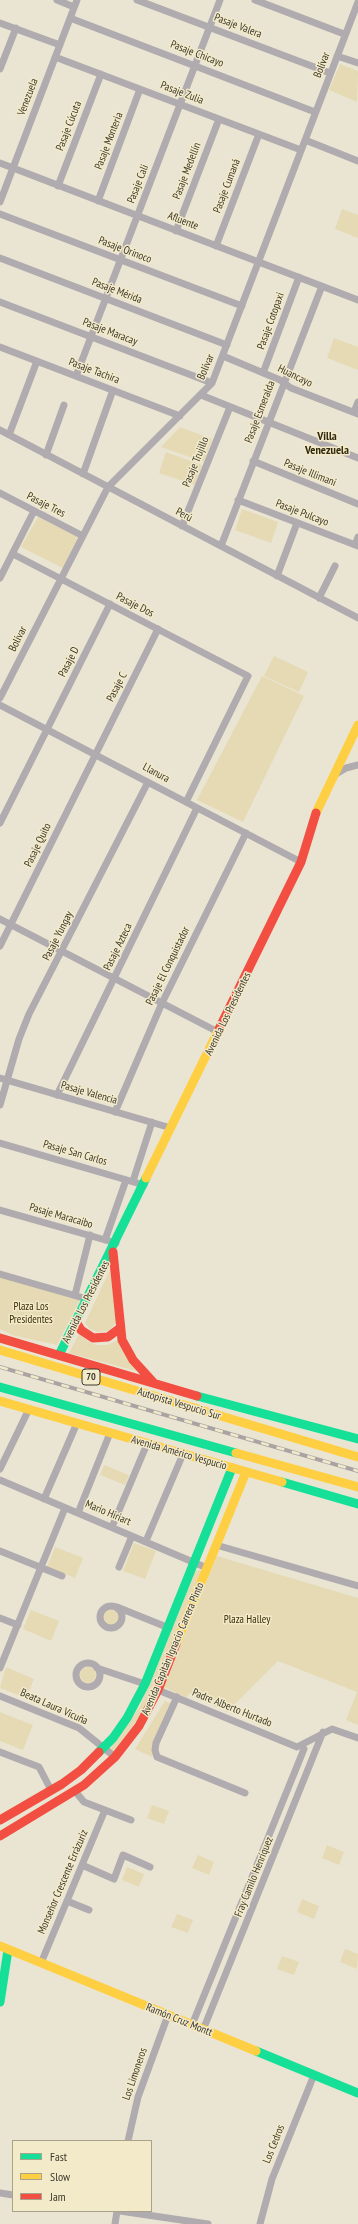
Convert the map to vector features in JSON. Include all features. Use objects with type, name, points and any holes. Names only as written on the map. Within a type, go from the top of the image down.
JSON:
[{"type":"main road","name":"Avenida Los Presidentes","points":[[59,1355],[172,1128],[301,862],[310,828],[358,725]]},
{"type":"main road","name":"Avenida Los Presidentes","points":[[114,1246],[120,1328],[125,1348],[153,1382]]},
{"type":"main road","points":[[76,1322],[84,1334],[93,1338],[108,1337],[120,1328]]},
{"type":"main road","points":[[0,1338],[254,1412],[358,1439]]},
{"type":"main road","name":"Autopista Vespucio Sur","points":[[0,1350],[358,1457]]},
{"type":"main road","points":[[0,1387],[358,1487]]},
{"type":"main road","name":"Avenida Américo Vespucio","points":[[0,1401],[358,1504]]},
{"type":"main road","name":"Avenida Capitán Ignacio Carrera Pinto","points":[[0,1820],[52,1790],[81,1770],[104,1748],[127,1718],[145,1684],[169,1628],[232,1468]]},
{"type":"main road","name":"Avenida Capitán Ignacio Carrera Pinto","points":[[0,1836],[75,1791],[93,1778],[115,1757],[139,1726],[158,1690],[246,1472]]},
{"type":"main road","points":[[0,2002],[4,1948]]},
{"type":"main road","name":"Ramón Cruz Montt","points":[[4,1948],[314,2075],[357,2089]]},
{"type":"street","points":[[57,0],[76,3]]},
{"type":"street","name":"Pasaje Valera","points":[[137,0],[330,73]]},
{"type":"street","name":"Pasaje Cali","points":[[76,376],[220,0]]},
{"type":"street","points":[[255,0],[344,34]]},
{"type":"street","name":"Bolívar","points":[[0,698],[108,487],[212,383],[337,56],[344,34],[358,2]]},
{"type":"street","name":"Venezuela","points":[[0,202],[76,3]]},
{"type":"street","name":"Pasaje Chicayo","points":[[70,18],[315,112]]},
{"type":"street","points":[[0,22],[60,45]]},
{"type":"street","points":[[0,69],[16,28]]},
{"type":"street","points":[[337,56],[358,64]]},
{"type":"street","name":"Pasaje Zulia","points":[[55,57],[301,150]]},
{"type":"street","name":"Pasaje Cúcuta","points":[[58,186],[101,74]]},
{"type":"street","name":"Pasaje Monteria","points":[[98,201],[140,89]]},
{"type":"street","name":"Pasaje Medellín","points":[[176,231],[219,119]]},
{"type":"street","name":"Pasaje Cumaná","points":[[216,246],[259,134]]},
{"type":"street","points":[[305,140],[358,161]]},
{"type":"street","name":"Afluente","points":[[0,163],[358,300]]},
{"type":"street","name":"Pasaje Orinoco","points":[[0,214],[242,306]]},
{"type":"street","name":"Pasaje Mérida","points":[[0,258],[227,345]]},
{"type":"street","name":"Pasaje Cotopaxi","points":[[263,373],[299,277]]},
{"type":"street","name":"Pasaje Esmeralda","points":[[221,546],[322,286]]},
{"type":"street","name":"Pasaje Maracay","points":[[0,302],[212,383]]},
{"type":"street","name":"Pasaje Tachira","points":[[0,347],[180,416]]},
{"type":"street","name":"Huancayo","points":[[223,356],[280,380],[283,384],[356,413]]},
{"type":"street","points":[[9,435],[37,361]]},
{"type":"street","points":[[83,474],[113,390]]},
{"type":"street","points":[[201,395],[358,458]]},
{"type":"street","points":[[356,413],[358,402]]},
{"type":"street","points":[[46,455],[64,405]]},
{"type":"street","name":"Pasaje Trujillo","points":[[182,526],[230,407]]},
{"type":"street","name":"Perú","points":[[0,430],[319,598],[358,617]]},
{"type":"street","name":"Pasaje Illimani","points":[[253,461],[358,504]]},
{"type":"street","name":"Pasaje Tres","points":[[0,493],[83,536]]},
{"type":"street","name":"Pasaje Pulcayo","points":[[238,500],[356,545]]},
{"type":"street","points":[[0,578],[3,565],[12,554],[34,511]]},
{"type":"street","points":[[277,576],[297,523]]},
{"type":"street","points":[[356,545],[358,536]]},
{"type":"street","name":"Pasaje Dos","points":[[12,554],[248,676],[186,802]]},
{"type":"street","points":[[319,598],[335,566]]},
{"type":"street","name":"Pasaje D","points":[[0,823],[110,604]]},
{"type":"street","name":"Pasaje C","points":[[95,754],[158,629]]},
{"type":"street","name":"Llanura","points":[[0,705],[301,862]]},
{"type":"street","name":"Pasaje Quito","points":[[0,946],[95,754]]},
{"type":"street","points":[[334,775],[346,768],[358,765]]},
{"type":"street","name":"Pasaje Yungay","points":[[0,1105],[4,1080],[23,1027],[148,782]]},
{"type":"street","name":"Pasaje Azteca","points":[[57,1095],[197,808]]},
{"type":"street","name":"Pasaje El Conquistador","points":[[115,1112],[162,1003],[246,833]]},
{"type":"street","points":[[0,918],[218,1032]]},
{"type":"street","name":"Pasaje Valencia","points":[[4,1080],[172,1128]]},
{"type":"street","points":[[105,1240],[130,1181],[152,1122]]},
{"type":"street","name":"Pasaje San Carlos","points":[[0,1144],[144,1184]]},
{"type":"street","name":"Pasaje Maracaibo","points":[[0,1210],[105,1240],[114,1246]]},
{"type":"street","points":[[75,1295],[90,1236]]},
{"type":"street","points":[[0,1274],[87,1299]]},
{"type":"street","points":[[0,1469],[29,1410]]},
{"type":"street","points":[[44,1499],[76,1423]]},
{"type":"street","points":[[78,1513],[110,1433]]},
{"type":"street","points":[[112,1527],[147,1444]]},
{"type":"street","points":[[146,1541],[183,1454]]},
{"type":"street","name":"Mario Hiriart","points":[[0,1480],[207,1568]]},
{"type":"street","points":[[0,1668],[65,1508]]},
{"type":"street","points":[[119,1567],[132,1536]]},
{"type":"street","points":[[216,1545],[358,1586]]},
{"type":"street","points":[[0,1551],[62,1576]]},
{"type":"street","points":[[117,1608],[169,1628]]},
{"type":"street","points":[[0,1618],[18,1625]]},
{"type":"street","points":[[97,1668],[145,1684]]},
{"type":"street","name":"Padre Alberto Hurtado","points":[[158,1690],[316,1754]]},
{"type":"street","name":"Beata Laura Vicuña","points":[[0,1696],[72,1725],[115,1757]]},
{"type":"street","points":[[177,1697],[156,1743],[155,1750],[158,1757],[245,1793]]},
{"type":"street","points":[[301,1748],[323,1732],[332,1729],[358,1738]]},
{"type":"street","name":"Fray Camilo Henríquez","points":[[203,2030],[316,1754],[323,1732]]},
{"type":"street","name":"Fray Camilo Henríquez","points":[[192,2025],[301,1748]]},
{"type":"street","points":[[0,1752],[39,1768],[52,1790]]},
{"type":"street","points":[[75,1791],[84,1802],[131,1820]]},
{"type":"street","name":"Monseñor Crescente Errázuriz","points":[[41,1963],[105,1810]]},
{"type":"street","points":[[82,1865],[114,1879],[124,1855],[150,1867]]},
{"type":"street","points":[[67,1901],[90,1910]]},
{"type":"street","name":"Los Limoneros","points":[[128,2140],[140,2091],[168,2015]]},
{"type":"street","name":"Los Cedros","points":[[260,2224],[272,2179],[314,2075]]},
{"type":"street","points":[[0,2193],[12,2195]]},
{"type":"street","points":[[115,2224],[119,2212]]},
{"type":"street","points":[[126,2212],[208,2224]]},
{"type":"green space","points":[[340,64],[358,71],[357,102],[329,90]]},
{"type":"green space","points":[[342,209],[358,215],[358,238],[335,229]]},
{"type":"green space","points":[[334,338],[358,347],[358,370],[327,358]]},
{"type":"green space","points":[[180,427],[212,439],[204,462],[161,447]]},
{"type":"green space","points":[[166,452],[202,465],[195,485],[159,473]]},
{"type":"green space","points":[[242,509],[278,522],[271,543],[235,530]]},
{"type":"green space","points":[[38,517],[78,537],[63,568],[21,547]]},
{"type":"green space","points":[[274,656],[308,672],[299,692],[264,676]]},
{"type":"green space","points":[[262,676],[304,696],[243,822],[197,800]]},
{"type":"green space","points":[[110,1270],[116,1322],[110,1330],[98,1332],[90,1329],[85,1323]]},
{"type":"green space","name":"Plaza Los Presidentes","points":[[0,1277],[80,1300],[57,1345],[12,1335],[0,1329]]},
{"type":"green space","points":[[79,1334],[89,1342],[96,1345],[107,1345],[118,1340],[140,1372],[69,1353]]},
{"type":"green space","points":[[104,1465],[129,1475],[125,1485],[100,1475]]},
{"type":"green space","points":[[134,1543],[156,1551],[145,1579],[123,1571]]},
{"type":"green space","points":[[55,1547],[83,1558],[75,1578],[47,1567]]},
{"type":"green space","name":"Plaza Halley","points":[[217,1556],[358,1598],[358,1725],[346,1720],[357,1692],[278,1661],[226,1713],[224,1705],[213,1707],[214,1702],[189,1693],[187,1698],[164,1687]]},
{"type":"green space","points":[[198,1570],[201,1571],[146,1707],[114,1752],[110,1749],[140,1706],[195,1572]]},
{"type":"green space","points":[[108,1609],[114,1609],[119,1614],[117,1623],[114,1625],[108,1625],[103,1620],[103,1614]]},
{"type":"green space","points":[[31,1610],[59,1621],[51,1641],[23,1629]]},
{"type":"green space","points":[[6,1667],[34,1679],[26,1698],[0,1688]]},
{"type":"green space","points":[[85,1667],[91,1667],[96,1672],[94,1681],[91,1683],[85,1683],[80,1678],[80,1672]]},
{"type":"green space","points":[[165,1701],[172,1704],[152,1757],[135,1749]]},
{"type":"green space","points":[[0,1712],[33,1725],[23,1750],[0,1741]]},
{"type":"green space","points":[[152,1805],[169,1811],[164,1824],[147,1818]]},
{"type":"green space","points":[[327,1845],[344,1852],[339,1865],[322,1858]]},
{"type":"green space","points":[[198,1855],[214,1862],[209,1875],[192,1868]]},
{"type":"green space","points":[[127,1867],[144,1874],[139,1887],[122,1880]]},
{"type":"green space","points":[[302,1899],[319,1906],[314,1919],[297,1912]]},
{"type":"green space","points":[[177,1914],[193,1920],[188,1933],[171,1927]]},
{"type":"green space","points":[[345,1949],[358,1954],[357,1969],[340,1962]]},
{"type":"green space","points":[[282,1956],[299,1962],[294,1975],[277,1969]]},
{"type":"railway","points":[[0,1367],[358,1471]]},
{"type":"traffic: fast","points":[[59,1355],[146,1178]]},
{"type":"traffic: fast","points":[[0,1387],[236,1453]]},
{"type":"traffic: fast","points":[[197,1396],[358,1439]]},
{"type":"traffic: fast","points":[[99,1752],[113,1738],[127,1718],[145,1684],[232,1468]]},
{"type":"traffic: fast","points":[[282,1482],[358,1504]]},
{"type":"traffic: fast","points":[[0,2002],[8,1950]]},
{"type":"traffic: fast","points":[[256,2051],[358,2093]]},
{"type":"traffic: slow","points":[[316,813],[358,725]]},
{"type":"traffic: slow","points":[[146,1178],[219,1029]]},
{"type":"traffic: slow","points":[[0,1350],[358,1457]]},
{"type":"traffic: slow","points":[[0,1401],[282,1482]]},
{"type":"traffic: slow","points":[[236,1453],[358,1487]]},
{"type":"traffic: slow","points":[[176,1644],[246,1472]]},
{"type":"traffic: slow","points":[[0,1946],[256,2051]]},
{"type":"traffic: jam","points":[[219,1029],[301,862],[316,813]]},
{"type":"traffic: jam","points":[[113,1252],[122,1340],[133,1360],[153,1382]]},
{"type":"traffic: jam","points":[[76,1322],[81,1330],[93,1338],[108,1337],[120,1328]]},
{"type":"traffic: jam","points":[[0,1338],[197,1396]]},
{"type":"traffic: jam","points":[[0,1836],[84,1785],[115,1757],[139,1726],[158,1690],[176,1644]]},
{"type":"traffic: jam","points":[[0,1820],[62,1784],[81,1770],[99,1752]]},
{"type":"district","name":"Villa Venezuela","points":[[327,444]]}]
